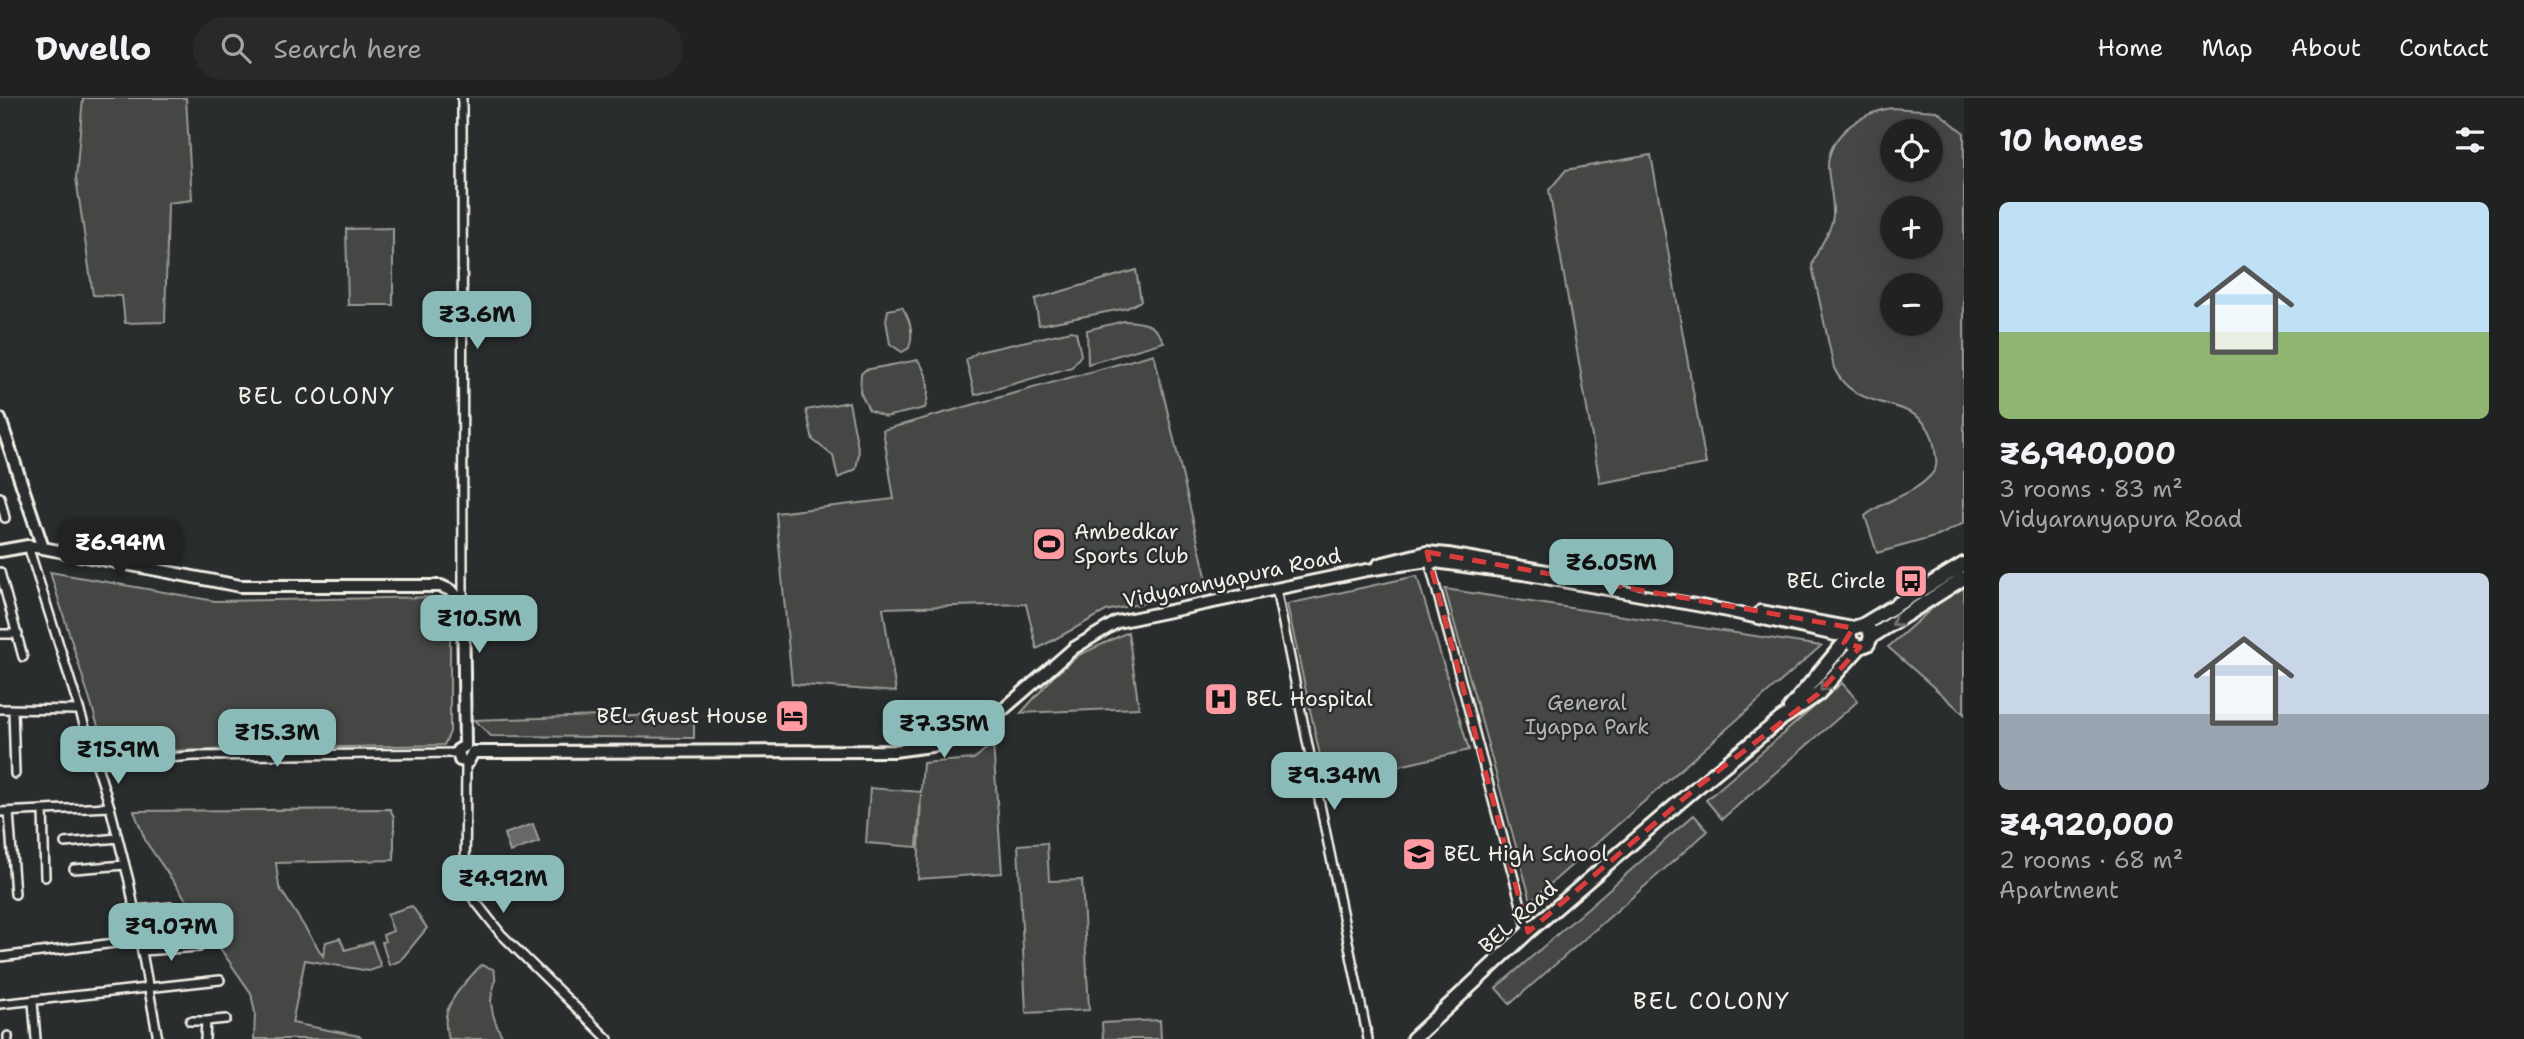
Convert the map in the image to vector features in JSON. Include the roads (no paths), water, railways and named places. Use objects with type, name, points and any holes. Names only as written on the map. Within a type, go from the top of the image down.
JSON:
[{"type":"main road","points":[[1,422],[43,548]]},
{"type":"main road","points":[[0,551],[28,546],[43,548],[240,586],[441,586],[452,591],[463,604],[465,750],[472,758],[466,762]]},
{"type":"main road","name":"Vidyaranyapura Road","points":[[465,750],[894,751],[938,746],[982,727],[1074,648],[1117,622],[1367,569],[1384,562],[1427,557],[1692,604],[1836,635],[1854,631]]},
{"type":"main road","name":"BEL Road","points":[[1781,719],[1854,631],[1964,564]]},
{"type":"main road","points":[[1871,637],[1869,629],[1854,631],[1851,642],[1860,647],[1868,644],[1871,637],[1964,578]]},
{"type":"main road","name":"BEL Road","points":[[1413,1039],[1528,932],[1781,719],[1818,694],[1860,647]]},
{"type":"street","points":[[462,98],[463,604]]},
{"type":"street","points":[[0,497],[5,518]]},
{"type":"street","points":[[28,546],[58,634],[110,807],[125,864],[158,1039]]},
{"type":"street","points":[[1427,557],[1528,932]]},
{"type":"street","points":[[0,572],[23,657]]},
{"type":"street","points":[[1276,589],[1368,1039]]},
{"type":"street","points":[[0,634],[18,634]]},
{"type":"street","points":[[0,709],[79,710]]},
{"type":"street","points":[[13,710],[15,774]]},
{"type":"street","points":[[95,764],[194,756],[465,750]]},
{"type":"street","points":[[466,762],[466,888],[501,934],[608,1039]]},
{"type":"street","points":[[15,894],[4,812],[110,807]]},
{"type":"street","points":[[43,811],[45,877]]},
{"type":"street","points":[[65,843],[118,838]]},
{"type":"street","points":[[74,869],[125,864]]},
{"type":"street","points":[[134,910],[173,907]]},
{"type":"street","points":[[0,951],[0,957],[140,940]]},
{"type":"street","points":[[142,951],[199,947]]},
{"type":"street","points":[[0,1004],[220,980]]},
{"type":"street","points":[[33,1002],[36,1039]]},
{"type":"street","points":[[190,1021],[226,1019]]},
{"type":"street","points":[[205,1039],[206,1021]]},
{"type":"place","name":"Ambedkar Sports Club","points":[[1049,544]]},
{"type":"place","name":"BEL Circle","points":[[1911,581]]},
{"type":"place","name":"BEL Hospital","points":[[1221,699]]},
{"type":"place","name":"BEL Guest House","points":[[792,716]]},
{"type":"place","name":"BEL High School","points":[[1419,854]]},
{"type":"district","name":"BEL COLONY","points":[[317,396]]},
{"type":"district","name":"BEL COLONY","points":[[1712,1001]]},
{"type":"park label","name":"General Iyappa Park","points":[[1587,715]]}]
